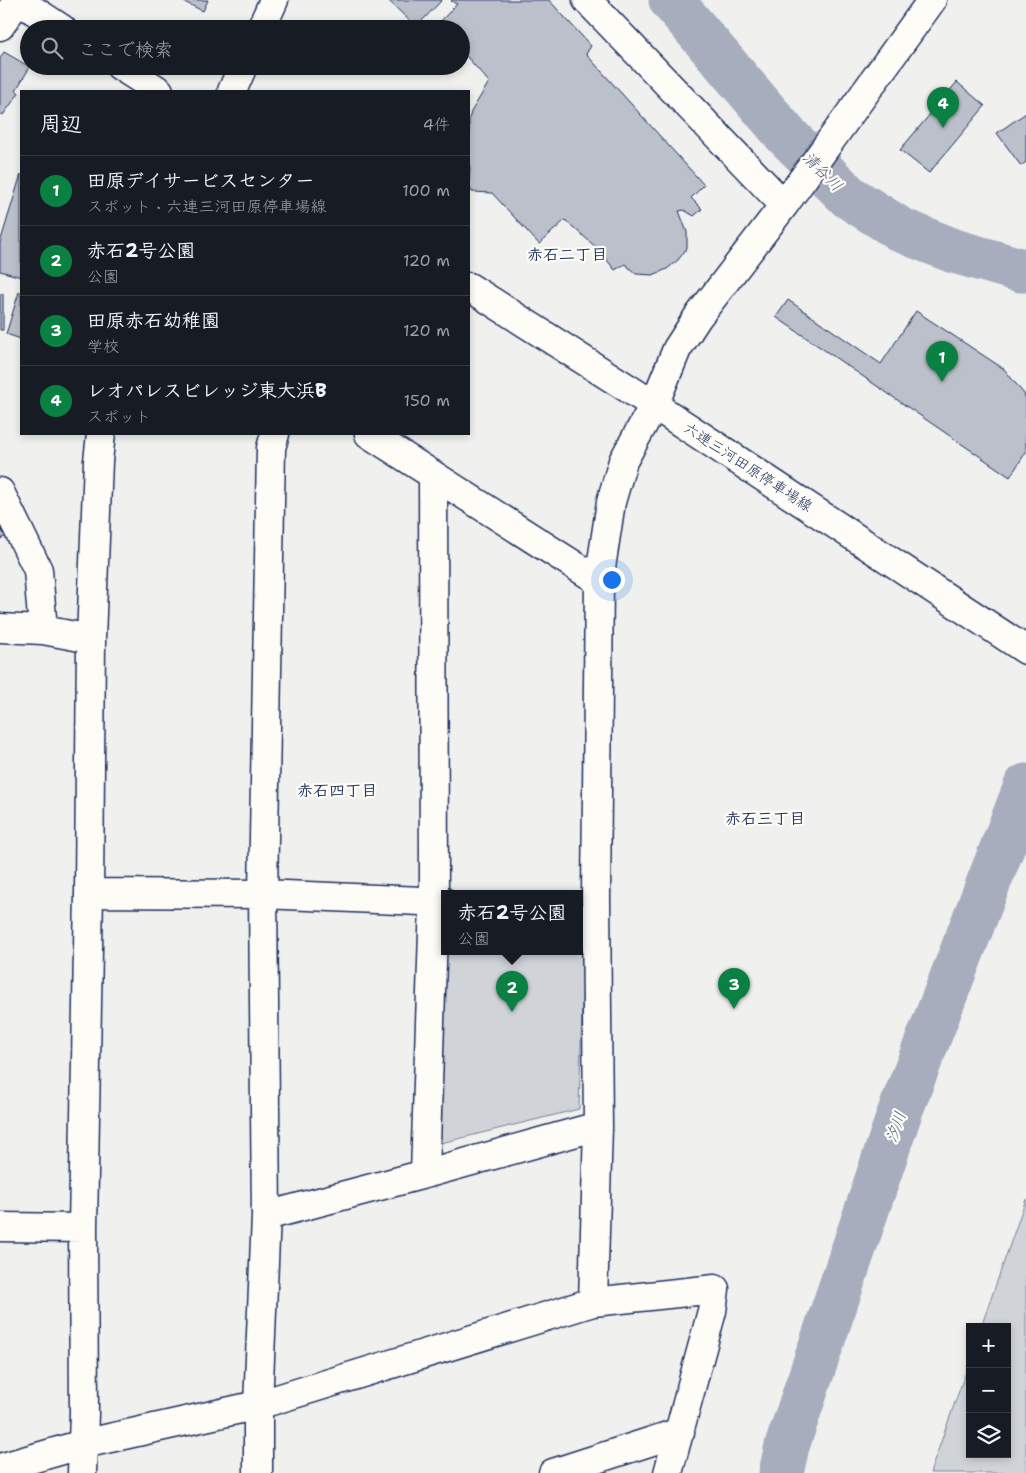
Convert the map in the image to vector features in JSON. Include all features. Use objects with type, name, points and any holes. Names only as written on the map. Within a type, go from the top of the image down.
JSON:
[{"type":"street","points":[[0,26],[18,0],[48,20]]},
{"type":"street","points":[[265,20],[274,0]]},
{"type":"street","points":[[587,0],[784,204]]},
{"type":"street","points":[[593,1302],[598,1126],[588,897],[599,581],[611,502],[624,461],[654,405],[677,349],[697,318],[784,204],[932,0]]},
{"type":"street","points":[[134,75],[156,90]]},
{"type":"street","points":[[232,90],[239,75]]},
{"type":"street","name":"六連三河田原停車場線","points":[[470,288],[654,405],[1024,649]]},
{"type":"street","points":[[82,1473],[91,639],[98,461],[101,435]]},
{"type":"street","points":[[258,1473],[258,1405],[266,1216],[263,894],[271,448],[275,435]]},
{"type":"street","points":[[371,435],[599,581]]},
{"type":"street","points":[[425,1174],[439,902],[433,476]]},
{"type":"street","points":[[0,492],[38,570],[43,630]]},
{"type":"street","points":[[0,628],[43,630],[91,639]]},
{"type":"street","points":[[89,893],[263,894],[439,902]]},
{"type":"street","points":[[266,1216],[598,1126]]},
{"type":"street","points":[[0,1227],[84,1228]]},
{"type":"street","points":[[0,1468],[83,1444],[258,1405],[593,1302],[715,1289],[712,1310],[668,1473]]},
{"type":"street","points":[[553,1473],[680,1432]]},
{"type":"shaded area","points":[[583,915],[585,915],[579,1109],[437,1144],[444,955],[583,955]]},
{"type":"shaded area","points":[[1026,1199],[1026,1473],[930,1473],[966,1371],[966,1458],[1011,1458],[1011,1323],[982,1323]]},
{"type":"building","points":[[180,0],[208,0],[203,11]]},
{"type":"building","points":[[388,0],[442,0],[423,20],[409,20]]},
{"type":"building","points":[[549,0],[591,46],[586,54],[704,185],[691,198],[702,209],[694,216],[684,210],[679,211],[687,232],[687,248],[678,260],[667,269],[653,275],[636,274],[625,264],[615,270],[597,248],[565,220],[539,244],[492,193],[472,192],[470,188],[470,116],[489,82],[470,60],[470,20],[442,20],[457,4],[451,1]]},
{"type":"building","points":[[4,52],[20,61],[20,75],[25,75],[16,90],[19,93],[3,115],[0,113],[0,58]]},
{"type":"building","points":[[957,82],[985,106],[929,173],[900,150]]},
{"type":"building","points":[[1026,113],[1026,162],[1021,166],[997,133]]},
{"type":"building","points":[[20,177],[20,277],[0,271],[0,243]]},
{"type":"building","points":[[19,292],[20,292],[20,339],[6,334]]},
{"type":"building","points":[[0,294],[3,294],[3,330],[0,330]]},
{"type":"building","points":[[788,300],[881,364],[916,311],[1004,369],[1026,399],[1026,452],[1010,477],[776,317]]},
{"type":"building","points":[[0,524],[7,536],[0,539]]},
{"type":"waterway","name":"清谷川","points":[[671,0],[786,135],[849,197],[901,230],[954,251],[1020,270],[1026,270]]},
{"type":"waterway","name":"汐川","points":[[781,1473],[787,1446],[900,1112],[1026,786]]},
{"type":"place","name":"レオパレスビレッジ東大浜B","points":[[943,128]]},
{"type":"place","name":"田原デイサービスセンター","points":[[942,382]]},
{"type":"place","name":"田原赤石幼稚園","points":[[734,1009]]},
{"type":"place","name":"赤石2号公園","points":[[512,1012]]},
{"type":"district","name":"赤石二丁目","points":[[567,254]]},
{"type":"district","name":"赤石四丁目","points":[[337,790]]},
{"type":"district","name":"赤石三丁目","points":[[765,818]]}]
